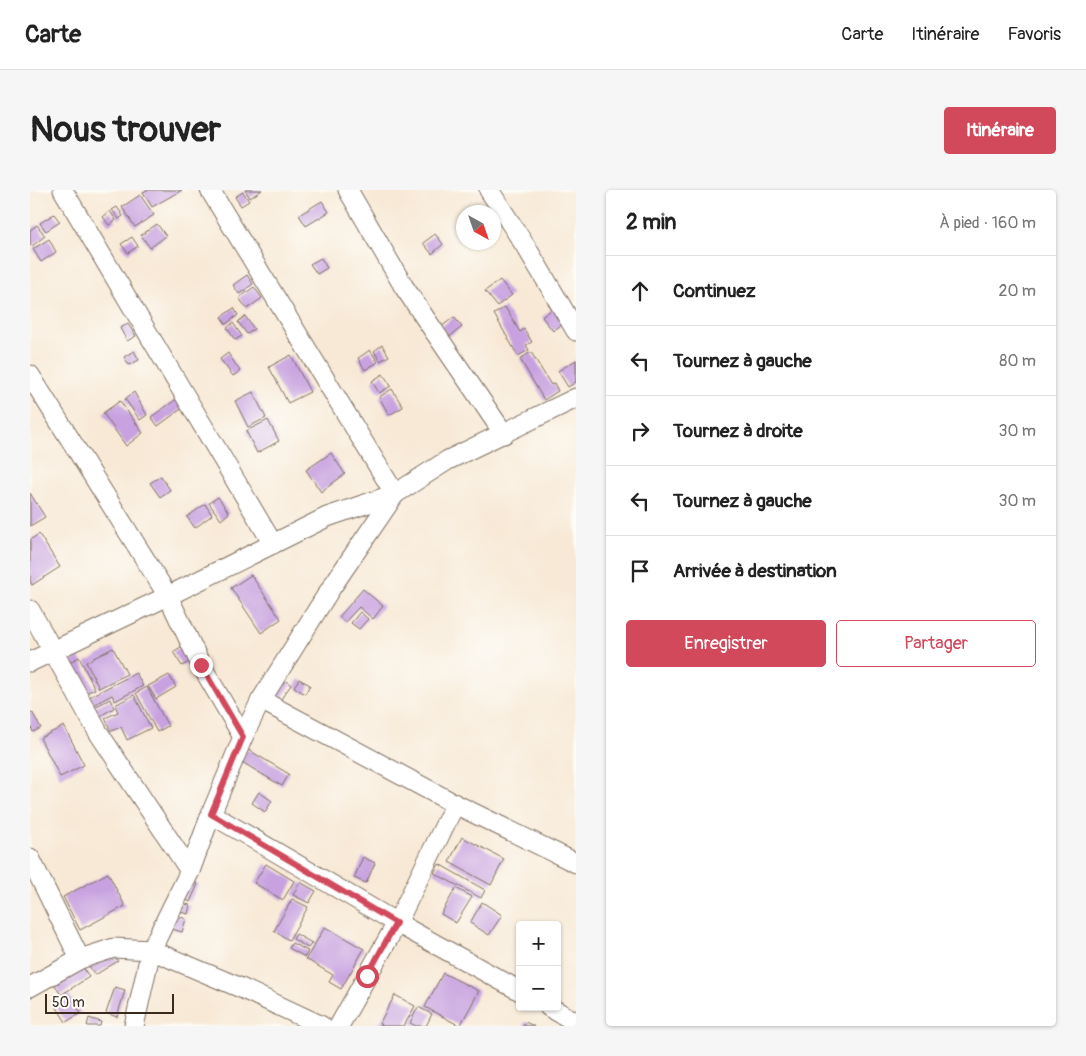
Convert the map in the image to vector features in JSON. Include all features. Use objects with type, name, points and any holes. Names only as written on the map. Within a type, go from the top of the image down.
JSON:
[{"type":"street","points":[[63,190],[273,544]]},
{"type":"street","points":[[210,190],[395,494]]},
{"type":"street","points":[[348,190],[404,287],[504,434]]},
{"type":"street","points":[[489,190],[528,250],[576,331]]},
{"type":"street","points":[[30,375],[168,596],[201,665],[243,737]]},
{"type":"street","points":[[30,662],[168,596],[327,516],[395,494],[448,460],[576,398]]},
{"type":"street","points":[[134,1026],[151,950],[190,871],[211,814],[243,737],[261,700],[331,588],[395,494]]},
{"type":"street","points":[[30,610],[98,732],[190,871]]},
{"type":"street","points":[[261,700],[456,804],[576,864]]},
{"type":"street","points":[[339,1026],[396,923],[456,804]]},
{"type":"street","points":[[211,814],[396,923],[516,989]]},
{"type":"street","points":[[30,858],[80,959]]},
{"type":"street","points":[[30,986],[80,959],[114,948],[151,950],[241,988],[322,1026]]},
{"type":"street","points":[[556,1011],[576,1022]]},
{"type":"building","points":[[147,190],[182,190],[152,207],[143,192]]},
{"type":"building","points":[[245,190],[262,190],[250,198]]},
{"type":"building","points":[[243,192],[249,201],[241,206],[235,197]]},
{"type":"building","points":[[140,195],[154,215],[135,227],[122,207]]},
{"type":"building","points":[[322,201],[329,212],[306,226],[299,215]]},
{"type":"building","points":[[117,207],[123,216],[119,219],[112,210]]},
{"type":"building","points":[[110,211],[116,220],[109,225],[103,217]]},
{"type":"building","points":[[54,214],[60,222],[46,231],[40,223]]},
{"type":"building","points":[[157,224],[166,236],[150,248],[141,235]]},
{"type":"building","points":[[37,225],[45,236],[32,246],[30,244],[30,230]]},
{"type":"building","points":[[435,234],[443,244],[432,254],[423,243]]},
{"type":"building","points":[[132,237],[138,246],[128,253],[121,244]]},
{"type":"building","points":[[49,239],[56,252],[41,262],[33,249]]},
{"type":"building","points":[[321,258],[327,268],[317,274],[310,264]]},
{"type":"building","points":[[247,275],[253,284],[239,294],[233,285]]},
{"type":"building","points":[[500,280],[512,295],[497,306],[485,291]]},
{"type":"building","points":[[254,287],[262,298],[247,309],[239,298]]},
{"type":"building","points":[[505,307],[520,332],[524,329],[532,342],[526,345],[529,350],[518,356],[494,314]]},
{"type":"building","points":[[234,308],[238,315],[226,324],[221,317]]},
{"type":"building","points":[[553,308],[564,323],[553,331],[542,317]]},
{"type":"building","points":[[245,316],[254,329],[247,334],[238,322]]},
{"type":"building","points":[[454,317],[462,327],[449,337],[441,327]]},
{"type":"building","points":[[233,323],[242,336],[235,340],[227,328]]},
{"type":"building","points":[[128,324],[136,336],[127,341],[120,328]]},
{"type":"building","points":[[382,345],[389,356],[380,361],[374,351]]},
{"type":"building","points":[[370,350],[378,362],[365,370],[358,358]]},
{"type":"building","points":[[134,351],[139,360],[129,365],[124,357]]},
{"type":"building","points":[[531,352],[551,385],[554,383],[558,391],[544,400],[520,359]]},
{"type":"building","points":[[228,353],[240,371],[233,376],[220,359]]},
{"type":"building","points":[[291,355],[310,392],[288,403],[269,367]]},
{"type":"building","points":[[576,360],[576,382],[568,387],[558,371]]},
{"type":"building","points":[[383,374],[391,386],[379,393],[372,381]]},
{"type":"building","points":[[392,389],[403,407],[389,415],[379,397]]},
{"type":"building","points":[[134,392],[147,415],[140,420],[125,399]]},
{"type":"building","points":[[253,392],[266,418],[248,427],[235,401]]},
{"type":"building","points":[[178,398],[184,407],[158,426],[151,417]]},
{"type":"building","points":[[120,401],[143,433],[126,446],[103,413]]},
{"type":"building","points":[[268,420],[279,441],[257,453],[246,431]]},
{"type":"building","points":[[331,453],[345,474],[321,492],[306,470]]},
{"type":"building","points":[[161,476],[170,490],[160,497],[150,483]]},
{"type":"building","points":[[30,493],[45,517],[30,526]]},
{"type":"building","points":[[218,497],[229,513],[221,520],[209,503]]},
{"type":"building","points":[[205,504],[212,515],[195,528],[187,517]]},
{"type":"building","points":[[39,534],[60,567],[32,585],[30,581],[30,540]]},
{"type":"building","points":[[251,575],[281,619],[261,633],[231,588]]},
{"type":"building","points":[[363,589],[383,606],[373,619],[359,607],[345,622],[339,617]]},
{"type":"building","points":[[360,612],[368,619],[359,629],[351,623]]},
{"type":"building","points":[[184,645],[192,660],[182,666],[173,652]]},
{"type":"building","points":[[113,648],[127,674],[99,688],[86,662]]},
{"type":"building","points":[[79,657],[95,689],[86,693],[70,662]]},
{"type":"building","points":[[136,673],[143,686],[115,701],[112,695],[91,706],[87,698]]},
{"type":"building","points":[[169,675],[176,687],[156,699],[148,686]]},
{"type":"building","points":[[281,677],[291,685],[278,703],[267,695]]},
{"type":"building","points":[[299,679],[310,685],[305,694],[294,687]]},
{"type":"building","points":[[147,687],[168,726],[157,732],[136,693]]},
{"type":"building","points":[[134,695],[151,728],[127,740],[121,727],[111,731],[105,718],[118,712],[115,705]]},
{"type":"building","points":[[110,699],[114,708],[98,717],[93,708]]},
{"type":"building","points":[[32,712],[41,728],[33,732],[30,725],[30,713]]},
{"type":"building","points":[[64,726],[84,765],[60,777],[40,738]]},
{"type":"building","points":[[247,749],[289,774],[282,786],[240,761]]},
{"type":"building","points":[[259,792],[272,801],[265,812],[252,803]]},
{"type":"building","points":[[462,837],[504,859],[491,885],[449,862]]},
{"type":"building","points":[[363,857],[375,863],[366,883],[354,878]]},
{"type":"building","points":[[266,864],[294,881],[283,900],[254,883]]},
{"type":"building","points":[[439,864],[485,890],[481,898],[434,873]]},
{"type":"building","points":[[108,873],[125,906],[80,930],[63,897]]},
{"type":"building","points":[[190,880],[198,884],[190,902],[183,898]]},
{"type":"building","points":[[300,882],[316,891],[309,903],[293,895]]},
{"type":"building","points":[[456,888],[472,897],[456,923],[441,914]]},
{"type":"building","points":[[292,899],[308,907],[289,940],[274,931]]},
{"type":"building","points":[[482,902],[502,915],[489,935],[470,923]]},
{"type":"building","points":[[180,903],[190,905],[188,914],[178,911]]},
{"type":"building","points":[[176,915],[186,919],[182,932],[172,929]]},
{"type":"building","points":[[325,927],[364,949],[341,989],[329,982],[333,975],[306,959]]},
{"type":"building","points":[[296,934],[312,943],[308,948],[293,939]]},
{"type":"building","points":[[292,943],[308,951],[305,957],[289,948]]},
{"type":"building","points":[[111,951],[118,961],[95,975],[89,966]]},
{"type":"building","points":[[83,967],[89,977],[61,995],[55,985]]},
{"type":"building","points":[[443,973],[479,991],[460,1026],[425,1007]]},
{"type":"building","points":[[115,987],[125,990],[117,1017],[106,1013]]},
{"type":"building","points":[[68,994],[81,1013],[66,1022],[54,1003]]},
{"type":"building","points":[[395,995],[415,1006],[404,1026],[383,1026],[379,1024]]},
{"type":"building","points":[[418,1007],[432,1014],[426,1026],[416,1026],[410,1023]]},
{"type":"building","points":[[89,1018],[101,1022],[100,1026],[87,1026]]},
{"type":"building","points":[[525,1022],[534,1026],[523,1026]]},
{"type":"route","points":[[201,665],[243,737],[211,814],[396,923],[367,976]]}]
